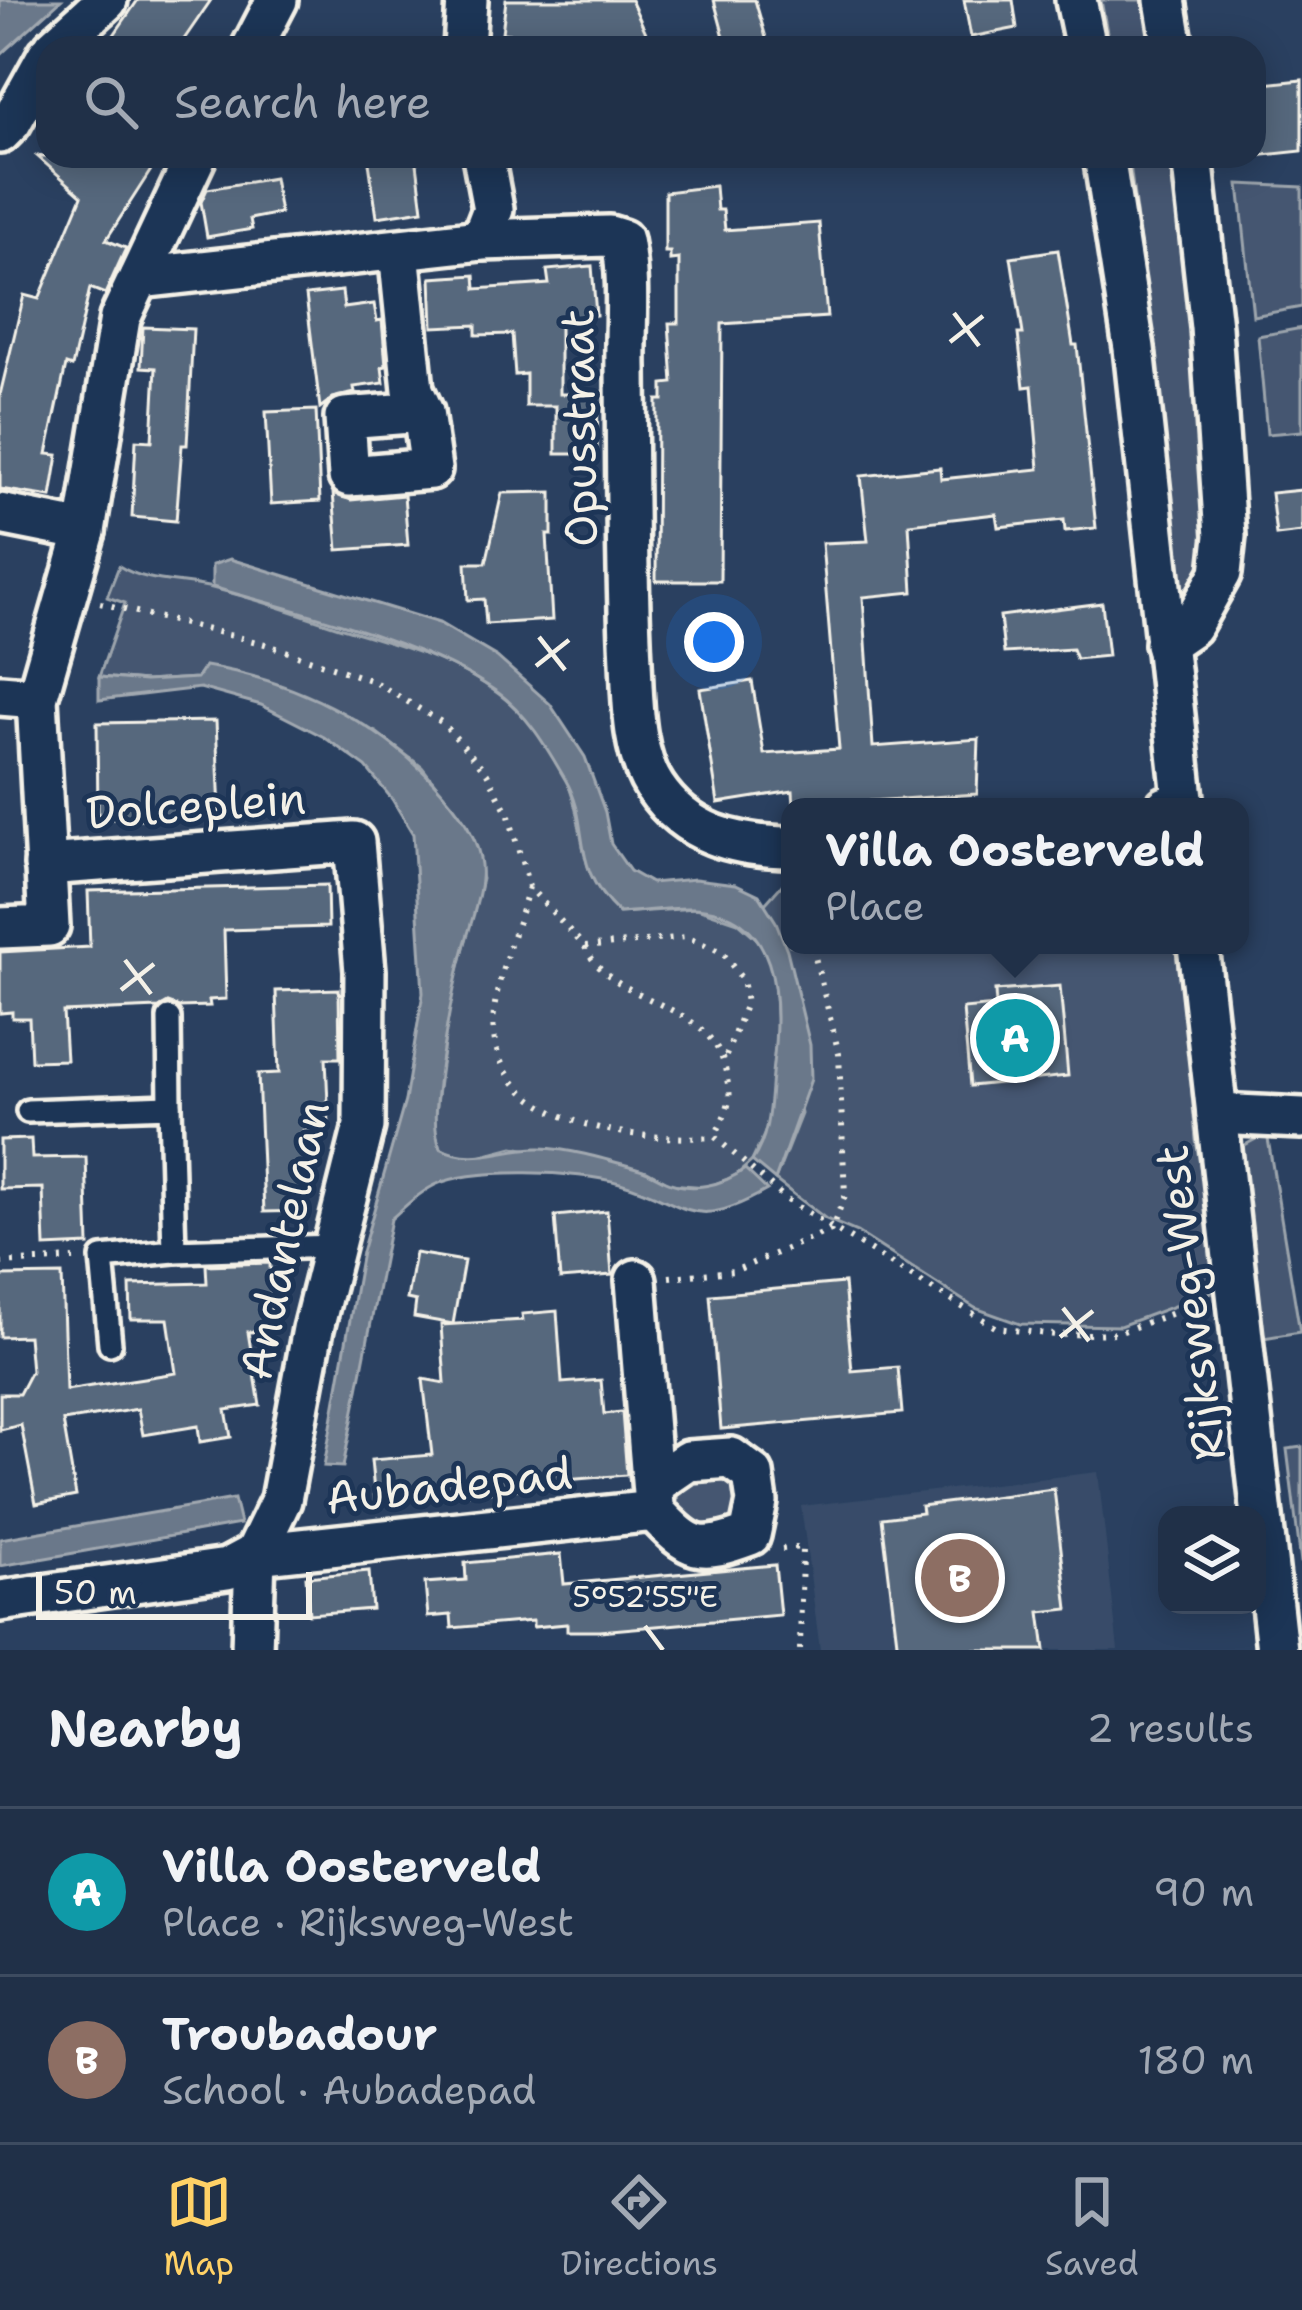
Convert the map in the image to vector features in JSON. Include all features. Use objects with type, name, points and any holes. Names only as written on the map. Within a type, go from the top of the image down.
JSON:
[{"type":"street","points":[[67,36],[107,0]]},
{"type":"street","points":[[258,36],[277,0]]},
{"type":"street","points":[[465,36],[467,0]]},
{"type":"street","points":[[1076,0],[1084,36]]},
{"type":"street","points":[[1165,0],[1172,36]]},
{"type":"street","points":[[0,133],[36,77]]},
{"type":"street","name":"Dolceplein","points":[[0,928],[49,926],[45,865],[18,696],[68,595],[86,531],[120,318],[190,168]]},
{"type":"street","points":[[139,278],[481,240],[493,209],[486,168]]},
{"type":"street","points":[[1106,168],[1133,348],[1183,798]]},
{"type":"street","points":[[1166,644],[1191,626],[1220,573],[1225,536],[1211,327],[1193,168]]},
{"type":"street","name":"Opusstraat","points":[[481,240],[609,236],[622,240],[635,721],[652,784],[683,819],[715,837],[749,846],[781,847]]},
{"type":"street","points":[[399,251],[413,390],[423,412]]},
{"type":"street","points":[[0,514],[86,531]]},
{"type":"street","name":"Dolceplein","points":[[45,865],[354,842]]},
{"type":"street","name":"Andantelaan","points":[[252,1650],[255,1554],[281,1500],[313,1329],[364,1126],[365,971],[354,842]]},
{"type":"street","name":"Rijksweg-West","points":[[1199,954],[1276,1650]]},
{"type":"street","points":[[1217,1114],[1302,1118]]},
{"type":"street","points":[[636,1280],[654,1498],[681,1540],[714,1548],[750,1535],[757,1502],[753,1474],[731,1458],[688,1461],[654,1498]]},
{"type":"street","name":"Aubadepad","points":[[0,1601],[227,1569],[255,1554],[654,1498]]},
{"type":"lane","points":[[169,1018],[175,1251]]},
{"type":"lane","points":[[28,1111],[170,1106]]},
{"type":"lane","points":[[110,1344],[102,1258],[334,1246]]},
{"type":"path","points":[[68,595],[265,644],[373,681],[443,723],[487,773],[508,816],[529,887],[591,959],[620,984],[695,1022],[724,1061],[730,1098],[715,1137]]},
{"type":"path","points":[[529,887],[494,1006],[496,1055],[515,1086],[544,1106],[583,1125],[670,1139],[715,1137],[787,1200],[997,1328],[1055,1335],[1118,1333],[1237,1290]]},
{"type":"path","points":[[585,947],[686,937],[722,952],[742,979],[746,1003],[724,1061]]},
{"type":"path","points":[[636,1280],[734,1271],[831,1229],[844,1196],[839,1054],[814,954]]},
{"type":"path","points":[[0,1263],[102,1258]]},
{"type":"path","points":[[800,1650],[802,1547]]},
{"type":"shaded area","points":[[0,0],[61,0],[0,55]]},
{"type":"shaded area","points":[[1101,0],[1153,0],[1158,36],[1108,36]]},
{"type":"shaded area","points":[[1130,168],[1177,168],[1209,490],[1204,571],[1188,596],[1176,590],[1159,398]]},
{"type":"shaded area","points":[[1239,184],[1302,187],[1302,307],[1253,316]]},
{"type":"shaded area","points":[[1302,328],[1302,431],[1267,434],[1258,336]]},
{"type":"shaded area","points":[[230,559],[439,623],[497,657],[550,704],[585,757],[611,844],[630,871],[651,883],[695,879],[736,884],[759,895],[781,935],[781,954],[788,954],[810,1045],[811,1079],[775,1180],[752,1161],[770,1102],[776,1012],[769,963],[759,942],[722,913],[684,908],[619,913],[603,895],[586,862],[578,813],[565,779],[536,732],[497,692],[398,643],[212,587],[212,565]]},
{"type":"shaded area","points":[[119,566],[142,576],[247,597],[422,653],[481,681],[510,703],[558,763],[570,789],[595,884],[619,913],[697,908],[738,922],[763,944],[774,976],[777,1032],[768,1126],[752,1161],[734,1177],[707,1187],[670,1184],[647,1171],[513,1147],[475,1157],[456,1156],[440,1148],[433,1127],[451,996],[482,879],[467,824],[422,767],[376,732],[205,667],[197,678],[99,677],[125,603],[107,597]]},
{"type":"shaded area","points":[[205,666],[276,683],[374,732],[429,778],[470,831],[478,850],[481,880],[441,1060],[435,1112],[440,1148],[465,1155],[527,1148],[565,1150],[696,1187],[745,1169],[767,1190],[705,1212],[620,1183],[553,1174],[474,1175],[423,1192],[391,1219],[343,1467],[324,1466],[362,1252],[405,1101],[423,993],[413,834],[366,767],[324,737],[261,705],[200,688],[99,700],[99,677],[197,678]]},
{"type":"shaded area","points":[[781,886],[781,954],[1180,954],[1196,1140],[1220,1289],[1120,1326],[1020,1324],[975,1308],[857,1232],[826,1219],[775,1180],[801,1114],[765,904]]},
{"type":"shaded area","points":[[1267,1133],[1300,1332],[1257,1339],[1243,1146]]},
{"type":"shaded area","points":[[1302,1447],[1302,1562],[1301,1562],[1287,1449]]},
{"type":"shaded area","points":[[711,1469],[738,1485],[739,1516],[713,1535],[678,1514],[677,1492],[682,1483]]},
{"type":"shaded area","points":[[1098,1472],[1118,1650],[820,1650],[801,1506]]},
{"type":"shaded area","points":[[234,1499],[240,1524],[0,1566],[0,1539]]},
{"type":"building","points":[[138,0],[211,0],[186,36],[113,36]]},
{"type":"building","points":[[506,0],[631,0],[648,36],[532,36],[502,33]]},
{"type":"building","points":[[714,0],[755,0],[766,36],[724,36]]},
{"type":"building","points":[[964,0],[1013,0],[1017,28],[971,36]]},
{"type":"building","points":[[1302,80],[1302,151],[1266,155],[1266,84]]},
{"type":"building","points":[[50,168],[152,168],[106,240],[126,248],[105,294],[90,288],[72,367],[66,365],[47,454],[58,455],[51,497],[0,489],[0,395],[24,295],[39,299],[82,196]]},
{"type":"building","points":[[370,168],[418,168],[423,210],[377,217]]},
{"type":"building","points":[[274,178],[280,213],[250,219],[252,229],[207,237],[201,202],[207,189]]},
{"type":"building","points":[[715,186],[725,230],[819,223],[827,317],[722,324],[720,581],[656,581],[657,400],[663,400],[663,384],[673,383],[669,323],[679,323],[679,259],[670,260],[670,252],[665,252],[665,192]]},
{"type":"building","points":[[1058,250],[1073,345],[1077,345],[1096,528],[1065,531],[1064,520],[998,527],[996,514],[909,524],[913,592],[863,597],[873,747],[979,739],[977,794],[793,798],[793,791],[718,803],[700,689],[752,681],[764,754],[839,749],[822,543],[868,541],[861,476],[940,468],[941,479],[1039,469],[1032,386],[1024,387],[1018,334],[1023,334],[1011,257]]},
{"type":"building","points":[[592,266],[596,315],[560,321],[560,394],[598,394],[597,454],[556,454],[556,406],[526,406],[526,374],[515,375],[512,334],[476,335],[476,325],[433,327],[431,278],[475,275],[476,289],[549,284],[547,270]]},
{"type":"building","points":[[342,291],[344,308],[374,304],[377,321],[382,320],[384,383],[354,387],[355,393],[333,398],[320,408],[306,295]]},
{"type":"building","points":[[143,327],[193,329],[187,445],[182,445],[176,521],[132,517],[136,440],[152,441],[156,368],[141,367]]},
{"type":"building","points":[[316,410],[320,501],[271,504],[266,412]]},
{"type":"building","points":[[1302,490],[1302,532],[1276,535],[1271,493]]},
{"type":"building","points":[[552,492],[552,535],[547,535],[552,620],[486,624],[484,599],[468,600],[466,563],[486,563],[502,493]]},
{"type":"building","points":[[333,493],[351,500],[404,495],[408,545],[338,550]]},
{"type":"building","points":[[1102,603],[1108,656],[1076,659],[1072,649],[1004,653],[1000,616]]},
{"type":"building","points":[[216,721],[220,812],[167,819],[98,819],[97,723]]},
{"type":"building","points":[[327,885],[328,927],[224,930],[226,999],[209,1000],[210,1006],[168,1003],[159,1008],[63,1012],[66,1060],[31,1061],[29,1018],[0,1013],[0,952],[90,947],[88,891]]},
{"type":"building","points":[[1060,986],[1068,1076],[970,1086],[963,1009],[996,1006],[995,991]]},
{"type":"building","points":[[339,989],[340,1058],[326,1058],[329,1126],[303,1131],[305,1211],[264,1212],[258,1074],[279,1073],[276,991]]},
{"type":"building","points":[[31,1139],[32,1158],[86,1157],[89,1245],[45,1247],[43,1188],[0,1189],[0,1140]]},
{"type":"building","points":[[607,1211],[612,1275],[560,1279],[555,1216]]},
{"type":"building","points":[[415,1253],[464,1261],[453,1324],[414,1317],[416,1301],[407,1299]]},
{"type":"building","points":[[270,1263],[272,1331],[248,1332],[260,1405],[226,1410],[231,1437],[200,1442],[198,1426],[143,1435],[138,1409],[63,1421],[76,1496],[36,1504],[21,1425],[0,1430],[0,1394],[19,1394],[31,1371],[28,1336],[0,1337],[0,1276],[62,1275],[66,1390],[176,1373],[168,1319],[131,1319],[130,1285],[207,1283],[206,1265]]},
{"type":"building","points":[[844,1283],[852,1371],[898,1367],[902,1413],[721,1429],[710,1295]]},
{"type":"building","points":[[557,1311],[562,1383],[601,1380],[604,1414],[622,1412],[627,1475],[375,1502],[371,1460],[432,1455],[423,1379],[445,1383],[441,1325],[523,1320],[522,1314]]},
{"type":"building","points":[[1054,1489],[1068,1609],[1040,1612],[1045,1650],[898,1650],[882,1518],[922,1513],[921,1506]]},
{"type":"building","points":[[561,1554],[564,1584],[775,1565],[780,1615],[600,1631],[567,1631],[567,1624],[533,1627],[533,1621],[452,1628],[451,1615],[428,1617],[425,1583],[466,1580],[465,1563]]},
{"type":"building","points":[[369,1571],[372,1609],[309,1614],[306,1577]]},
{"type":"place","name":"Villa Oosterveld","points":[[1015,1038]]},
{"type":"place","name":"Troubadour","points":[[960,1578]]}]
